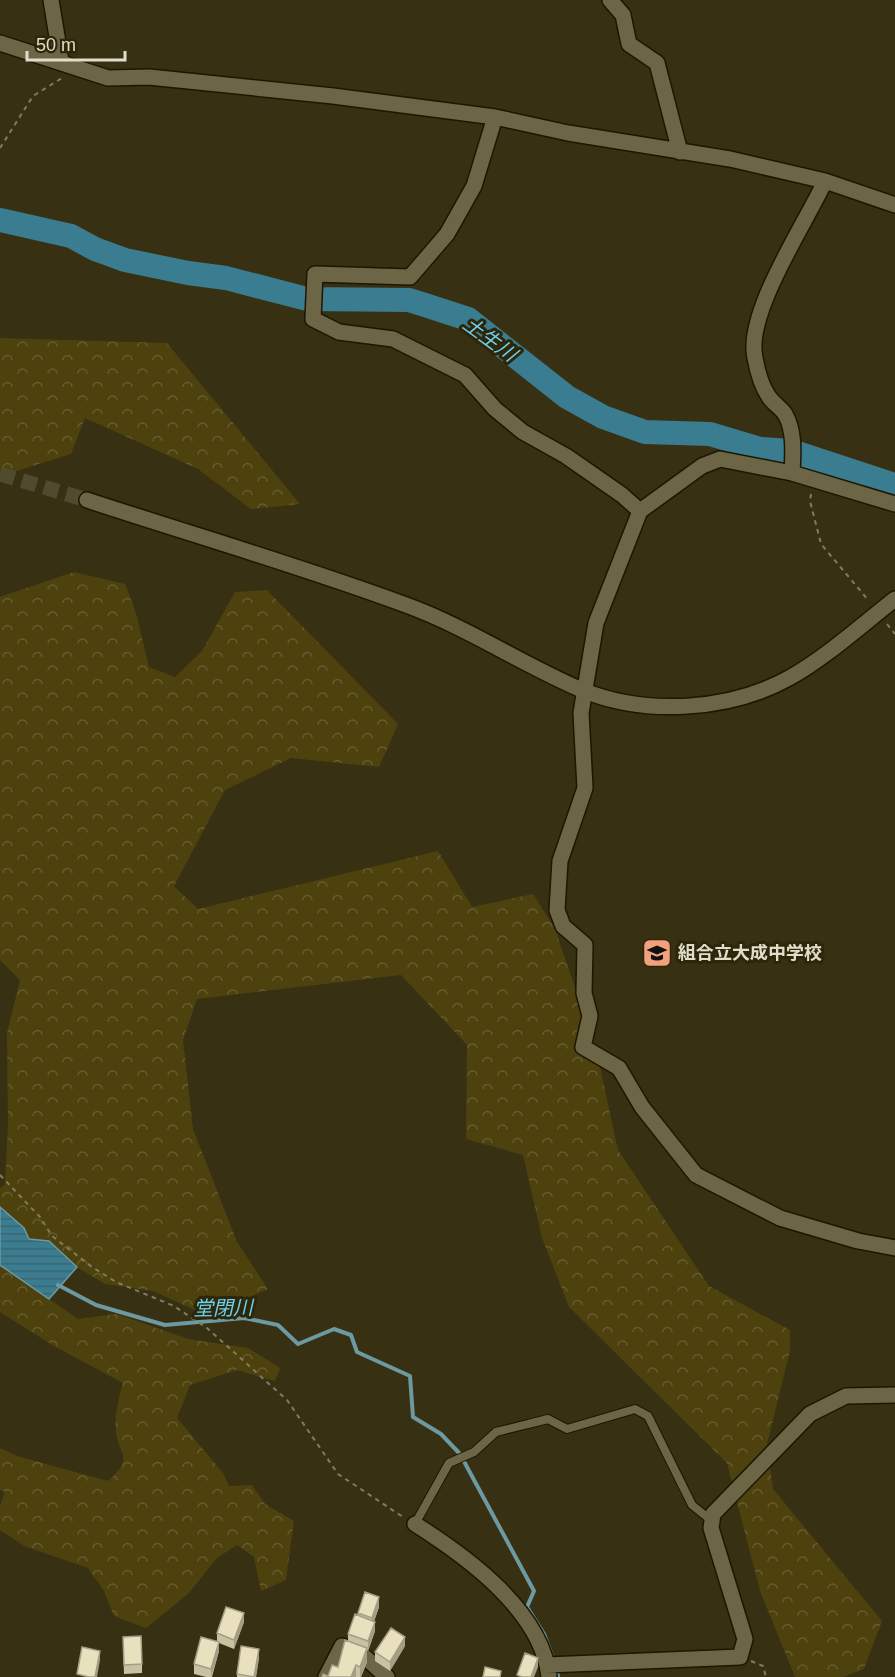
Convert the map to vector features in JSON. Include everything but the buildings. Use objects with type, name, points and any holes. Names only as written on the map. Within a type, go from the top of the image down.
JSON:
[{"type":"street","points":[[51,0],[61,61]]},
{"type":"street","points":[[610,0],[623,15],[629,44],[657,63],[680,152]]},
{"type":"street","points":[[0,43],[108,78],[149,77],[333,96],[495,117],[568,133],[730,159],[825,181],[895,205]]},
{"type":"street","points":[[495,117],[474,186],[447,234],[410,277],[315,274],[313,319],[339,332],[393,339],[465,375],[495,409],[524,432],[567,456],[622,495],[640,511]]},
{"type":"street","points":[[792,472],[790,431],[785,414],[768,396],[755,359],[753,343],[755,326],[772,285],[825,181]]},
{"type":"street","points":[[895,504],[792,472],[720,459],[702,466],[640,511],[596,623],[581,713],[585,788],[560,861],[557,910],[563,926],[585,945],[584,993],[590,1016],[583,1047],[619,1068],[642,1107],[696,1175],[780,1218],[858,1241],[895,1248]]},
{"type":"street","points":[[87,500],[408,606],[584,690],[620,700],[683,707],[760,692],[791,677],[895,599]]},
{"type":"street","points":[[415,1524],[457,1551],[512,1603],[531,1627],[548,1671],[740,1657],[745,1639],[711,1528],[713,1514],[810,1414],[846,1396],[895,1395]]},
{"type":"street","points":[[326,1677],[342,1646],[366,1658],[387,1677]]},
{"type":"lane","points":[[415,1524],[449,1462],[474,1452],[496,1432],[548,1419],[567,1429],[635,1409],[648,1416],[692,1505],[712,1521]]},
{"type":"path","points":[[0,148],[33,96],[79,67]]},
{"type":"path","points":[[814,479],[810,501],[821,544],[895,634]]},
{"type":"path","points":[[0,1175],[40,1217],[52,1236],[92,1267],[116,1282],[174,1306],[207,1328],[287,1400],[338,1474],[415,1524]]},
{"type":"path","points":[[740,1657],[763,1666],[766,1677]]},
{"type":"green space","points":[[0,338],[167,343],[300,504],[251,509],[198,469],[85,418],[71,454],[0,476]]},
{"type":"green space","points":[[74,572],[125,584],[136,613],[149,667],[175,677],[202,651],[235,592],[267,590],[398,724],[379,767],[291,758],[225,790],[174,886],[198,909],[438,851],[472,907],[533,894],[555,929],[596,1049],[618,1150],[709,1286],[790,1330],[790,1351],[767,1444],[773,1489],[882,1621],[864,1669],[843,1677],[795,1677],[760,1591],[727,1463],[569,1307],[542,1238],[523,1155],[466,1139],[467,1045],[401,975],[197,999],[183,1040],[193,1129],[237,1242],[268,1289],[208,1316],[153,1291],[105,1284],[77,1267],[49,1241],[29,1239],[24,1228],[0,1207],[0,1188],[5,1185],[8,1124],[7,1033],[20,980],[0,960],[0,597]]},
{"type":"green space","points":[[0,1265],[78,1319],[117,1314],[188,1339],[248,1348],[280,1368],[275,1381],[237,1370],[190,1385],[177,1418],[223,1473],[229,1486],[252,1485],[265,1504],[294,1521],[286,1580],[261,1591],[254,1557],[237,1545],[217,1558],[188,1594],[146,1628],[114,1616],[104,1591],[88,1568],[24,1546],[0,1530],[0,1506],[5,1492],[0,1490],[0,1448],[17,1456],[108,1481],[123,1461],[116,1425],[117,1407],[123,1383],[54,1346],[0,1312]]},
{"type":"water","points":[[0,1207],[24,1228],[29,1239],[49,1241],[77,1267],[49,1299],[0,1265]]},
{"type":"waterway","name":"土生川","points":[[0,220],[71,236],[95,249],[125,260],[226,278],[307,299],[409,300],[468,319],[567,397],[603,417],[645,432],[710,434],[760,449],[791,451],[895,485]]},
{"type":"waterway","name":"堂閉川","points":[[58,1285],[96,1305],[165,1325],[244,1318],[278,1325],[298,1344],[334,1329],[351,1335],[357,1352],[410,1376],[413,1417],[441,1434],[460,1454],[534,1591],[527,1607],[544,1634],[554,1661]]},
{"type":"waterway","name":"堂閉川","points":[[557,1668],[558,1677]]},
{"type":"tunnel","points":[[0,474],[87,500]]},
{"type":"place","name":"組合立大成中学校","points":[[657,953]]}]
